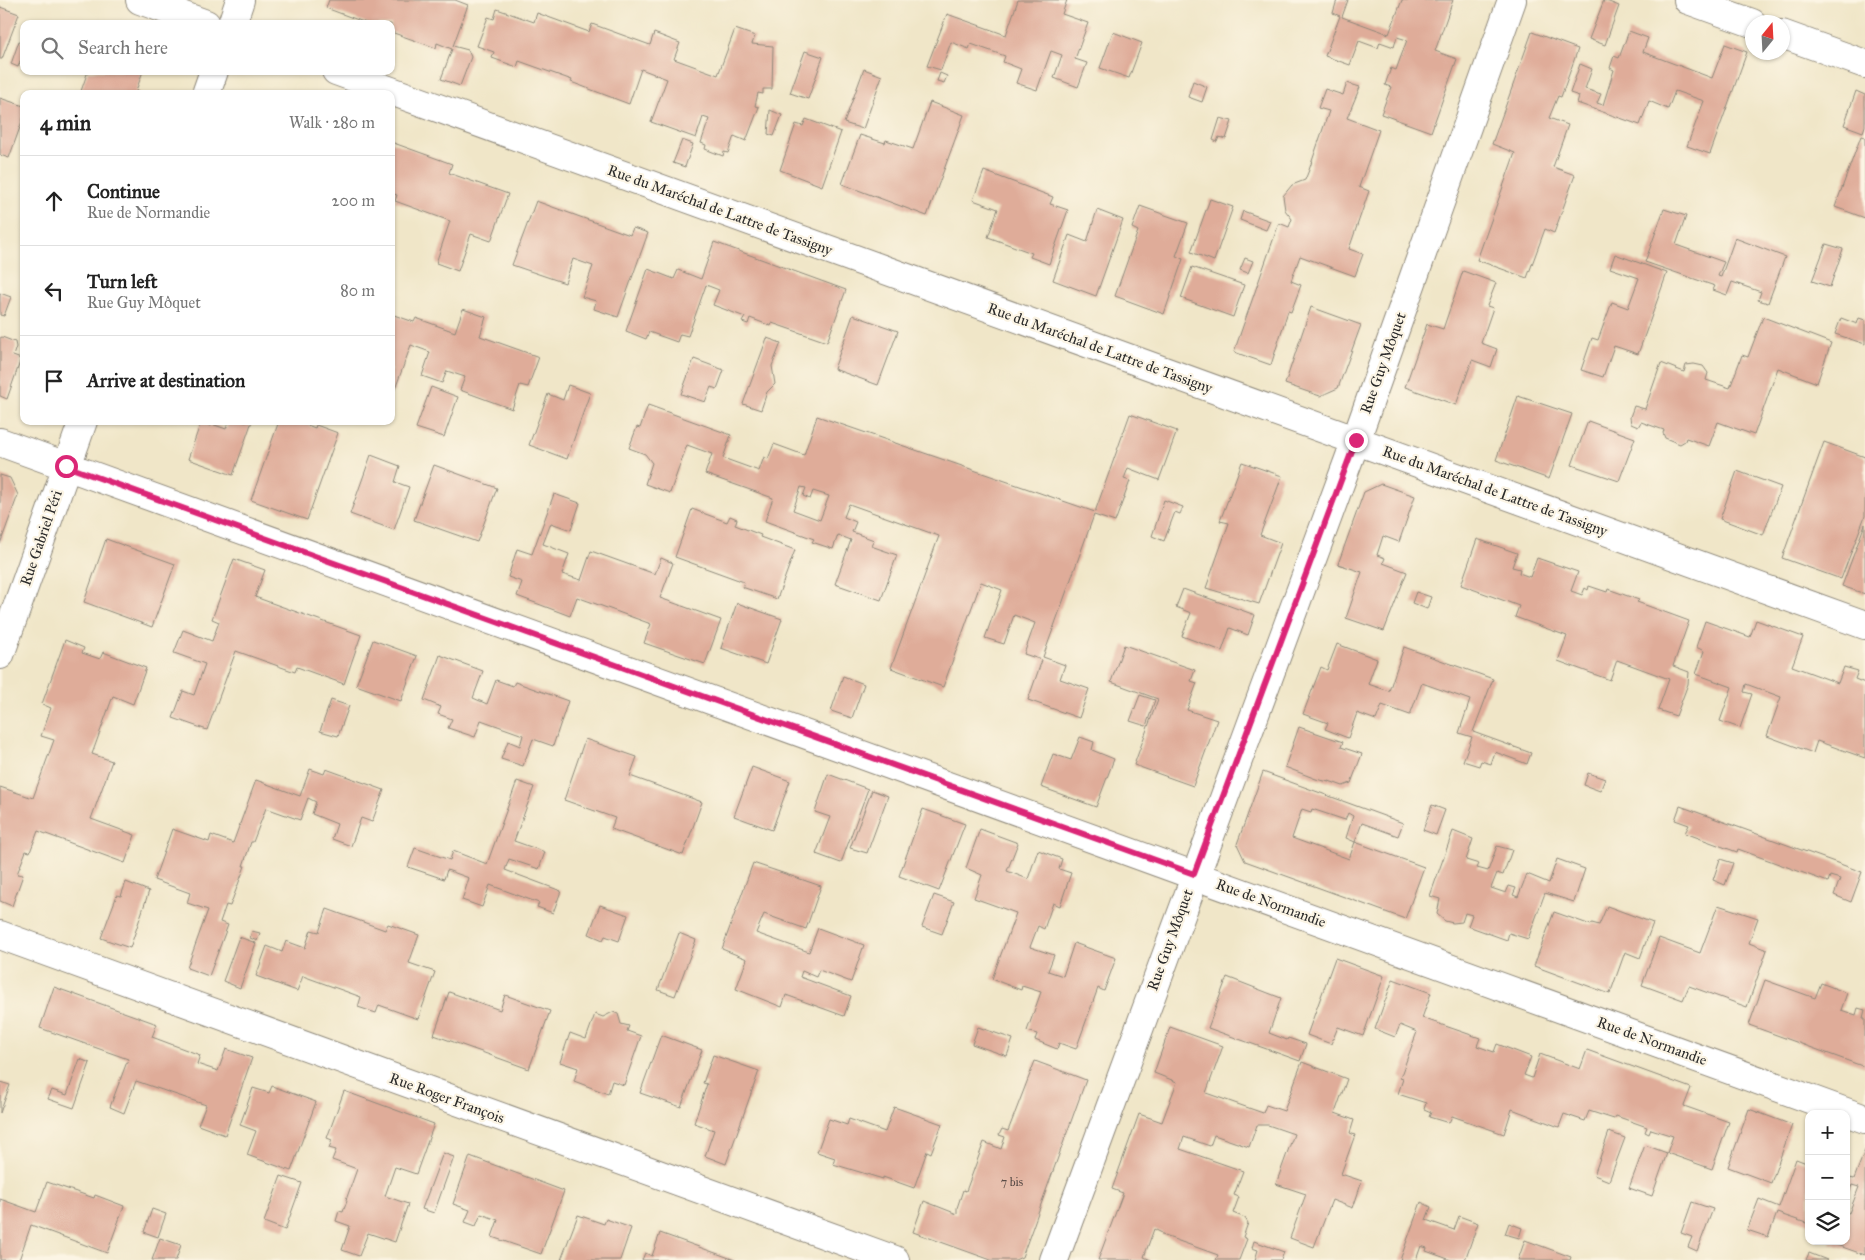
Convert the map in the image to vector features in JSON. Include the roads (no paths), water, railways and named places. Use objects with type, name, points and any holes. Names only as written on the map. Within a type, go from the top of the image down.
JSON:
[{"type":"street","points":[[140,0],[195,20]]},
{"type":"street","points":[[233,20],[240,0]]},
{"type":"street","name":"Rue Guy Môquet","points":[[1054,1260],[1194,874],[1356,440],[1512,0]]},
{"type":"street","points":[[1688,0],[1745,21]]},
{"type":"street","points":[[1790,37],[1865,64]]},
{"type":"street","points":[[207,90],[213,75]]},
{"type":"street","name":"Rue du Maréchal de Lattre de Tassigny","points":[[347,75],[389,90]]},
{"type":"street","name":"Rue du Maréchal de Lattre de Tassigny","points":[[395,92],[1865,625]]},
{"type":"street","name":"Rue Gabriel Péri","points":[[0,655],[81,425]]},
{"type":"street","name":"Rue de Normandie","points":[[0,442],[1865,1119]]},
{"type":"street","name":"Rue Roger François","points":[[0,935],[894,1260]]}]
